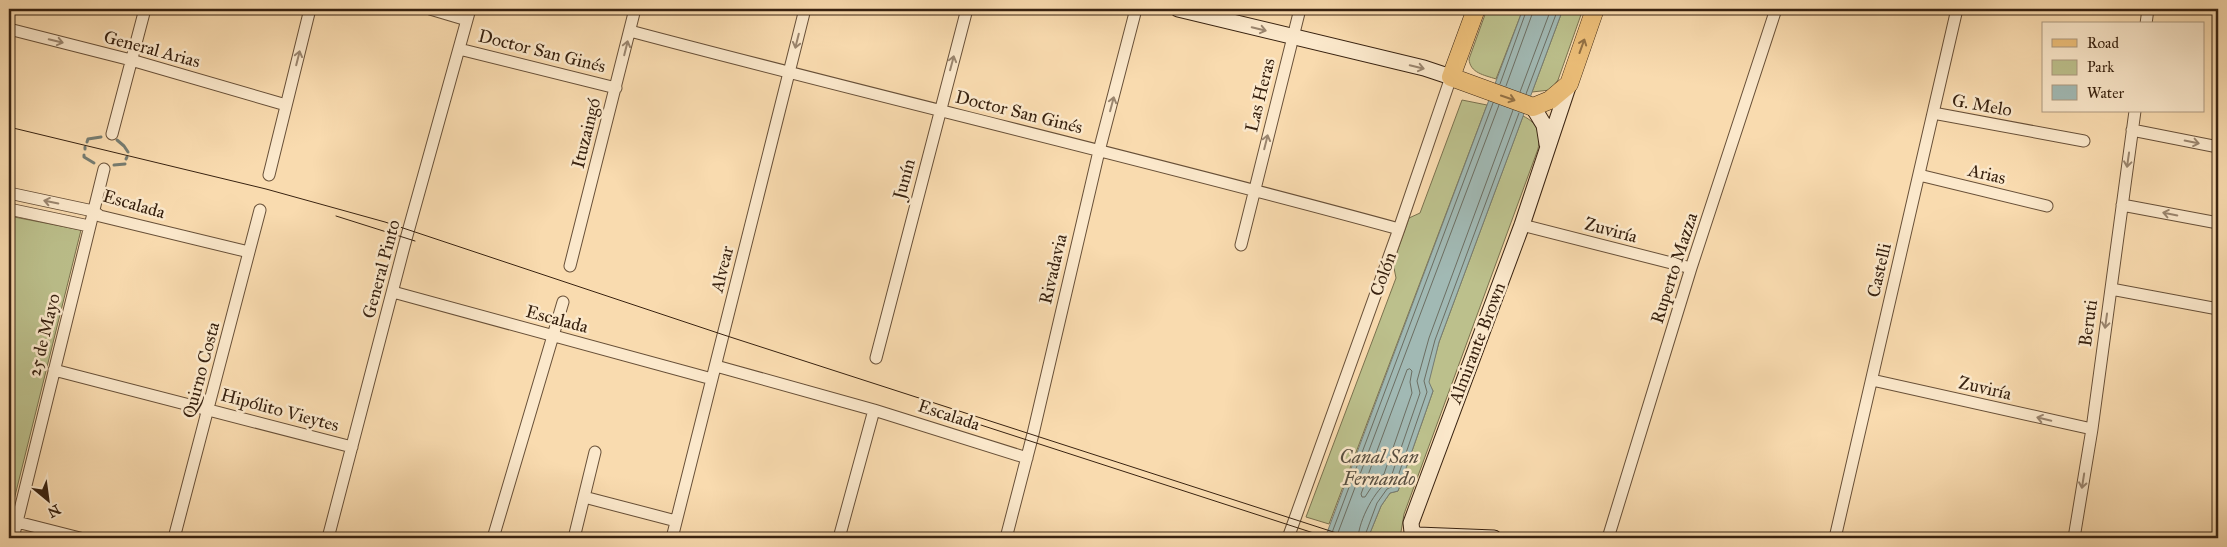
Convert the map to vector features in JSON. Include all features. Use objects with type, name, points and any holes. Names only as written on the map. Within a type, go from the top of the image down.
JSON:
[{"type":"main road","name":"Colón","points":[[1451,77],[1476,9]]},
{"type":"main road","name":"Almirante Brown","points":[[1569,84],[1595,9]]},
{"type":"main road","points":[[1451,77],[1533,107],[1550,100],[1569,84]]},
{"type":"street","points":[[112,134],[144,9]]},
{"type":"street","points":[[269,175],[310,9]]},
{"type":"street","name":"Doctor San Ginés","points":[[430,9],[467,20]]},
{"type":"street","name":"General Pinto","points":[[328,538],[470,9]]},
{"type":"street","name":"Ituzaingó","points":[[570,266],[635,9]]},
{"type":"street","name":"Alvear","points":[[672,538],[805,9]]},
{"type":"street","name":"Junín","points":[[876,358],[967,9]]},
{"type":"street","name":"Rivadavia","points":[[1006,538],[1027,458],[1099,151],[1136,9]]},
{"type":"street","points":[[1178,9],[1424,68],[1451,77]]},
{"type":"street","name":"Las Heras","points":[[1242,245],[1254,189],[1300,9]]},
{"type":"street","name":"Ruperto Mazza","points":[[1608,538],[1691,268],[1776,9]]},
{"type":"street","name":"Castelli","points":[[1836,538],[1957,9]]},
{"type":"street","points":[[2146,22],[2148,9]]},
{"type":"street","name":"General Arias","points":[[9,29],[131,60],[286,105]]},
{"type":"street","name":"Doctor San Ginés","points":[[630,31],[789,73],[1254,189],[1399,229]]},
{"type":"street","name":"Doctor San Ginés","points":[[459,49],[616,88]]},
{"type":"street","name":"Colón","points":[[1288,538],[1399,229],[1451,77]]},
{"type":"street","name":"Almirante Brown","points":[[1411,535],[1412,515],[1522,224],[1569,84]]},
{"type":"street","points":[[1533,107],[1544,125],[1548,148]]},
{"type":"street","name":"Beruti","points":[[2074,538],[2092,429],[2134,112]]},
{"type":"street","name":"G. Melo","points":[[1933,114],[2084,142]]},
{"type":"street","points":[[2132,130],[2218,147]]},
{"type":"street","name":"25 de Mayo","points":[[12,538],[104,169]]},
{"type":"street","name":"Arias","points":[[1919,175],[2047,206]]},
{"type":"street","name":"Escalada","points":[[9,193],[93,211],[100,216],[249,252]]},
{"type":"street","points":[[2122,205],[2218,223]]},
{"type":"street","name":"Escalada","points":[[9,209],[89,226]]},
{"type":"street","name":"Quirno Costa","points":[[174,538],[260,210]]},
{"type":"street","name":"Zuviría","points":[[1522,224],[1691,268]]},
{"type":"street","points":[[2111,289],[2218,309]]},
{"type":"street","name":"Escalada","points":[[393,292],[712,379]]},
{"type":"street","points":[[493,538],[563,302]]},
{"type":"street","name":"Escalada","points":[[716,366],[874,410],[1027,458]]},
{"type":"street","name":"Hipólito Vieytes","points":[[54,370],[209,409],[352,448]]},
{"type":"street","name":"Zuviría","points":[[1872,380],[2092,429]]},
{"type":"street","points":[[839,538],[874,410]]},
{"type":"street","points":[[574,538],[595,452]]},
{"type":"street","points":[[584,497],[676,522]]},
{"type":"street","points":[[17,522],[80,538]]},
{"type":"street","points":[[1411,535],[1494,538]]},
{"type":"green space","points":[[1487,9],[1523,9],[1496,79],[1482,75],[1475,70],[1470,64],[1469,59]]},
{"type":"green space","points":[[1563,9],[1583,9],[1558,80],[1550,90],[1532,92]]},
{"type":"green space","points":[[1462,100],[1487,105],[1329,524],[1306,517],[1396,278],[1393,263],[1409,218],[1420,213]]},
{"type":"green space","points":[[1523,116],[1532,122],[1539,134],[1538,149],[1404,514],[1400,538],[1368,538],[1381,506],[1390,493],[1398,491],[1433,391],[1428,382],[1439,342]]},
{"type":"green space","points":[[9,216],[81,230],[9,520]]},
{"type":"water","name":"Canal San Fernando","points":[[1523,9],[1563,9],[1439,342],[1429,382],[1433,391],[1398,491],[1390,493],[1381,506],[1368,538],[1325,538]]},
{"type":"waterway","points":[[87,142],[88,139],[101,137]]},
{"type":"waterway","points":[[117,140],[128,152]]},
{"type":"waterway","points":[[84,155],[84,157],[94,163]]},
{"type":"waterway","points":[[114,165],[125,164]]},
{"type":"tram line","points":[[9,127],[266,189],[385,222],[724,335],[1352,538]]},
{"type":"tram line","points":[[336,216],[415,241]]},
{"type":"tram line","points":[[950,415],[1329,538]]}]
